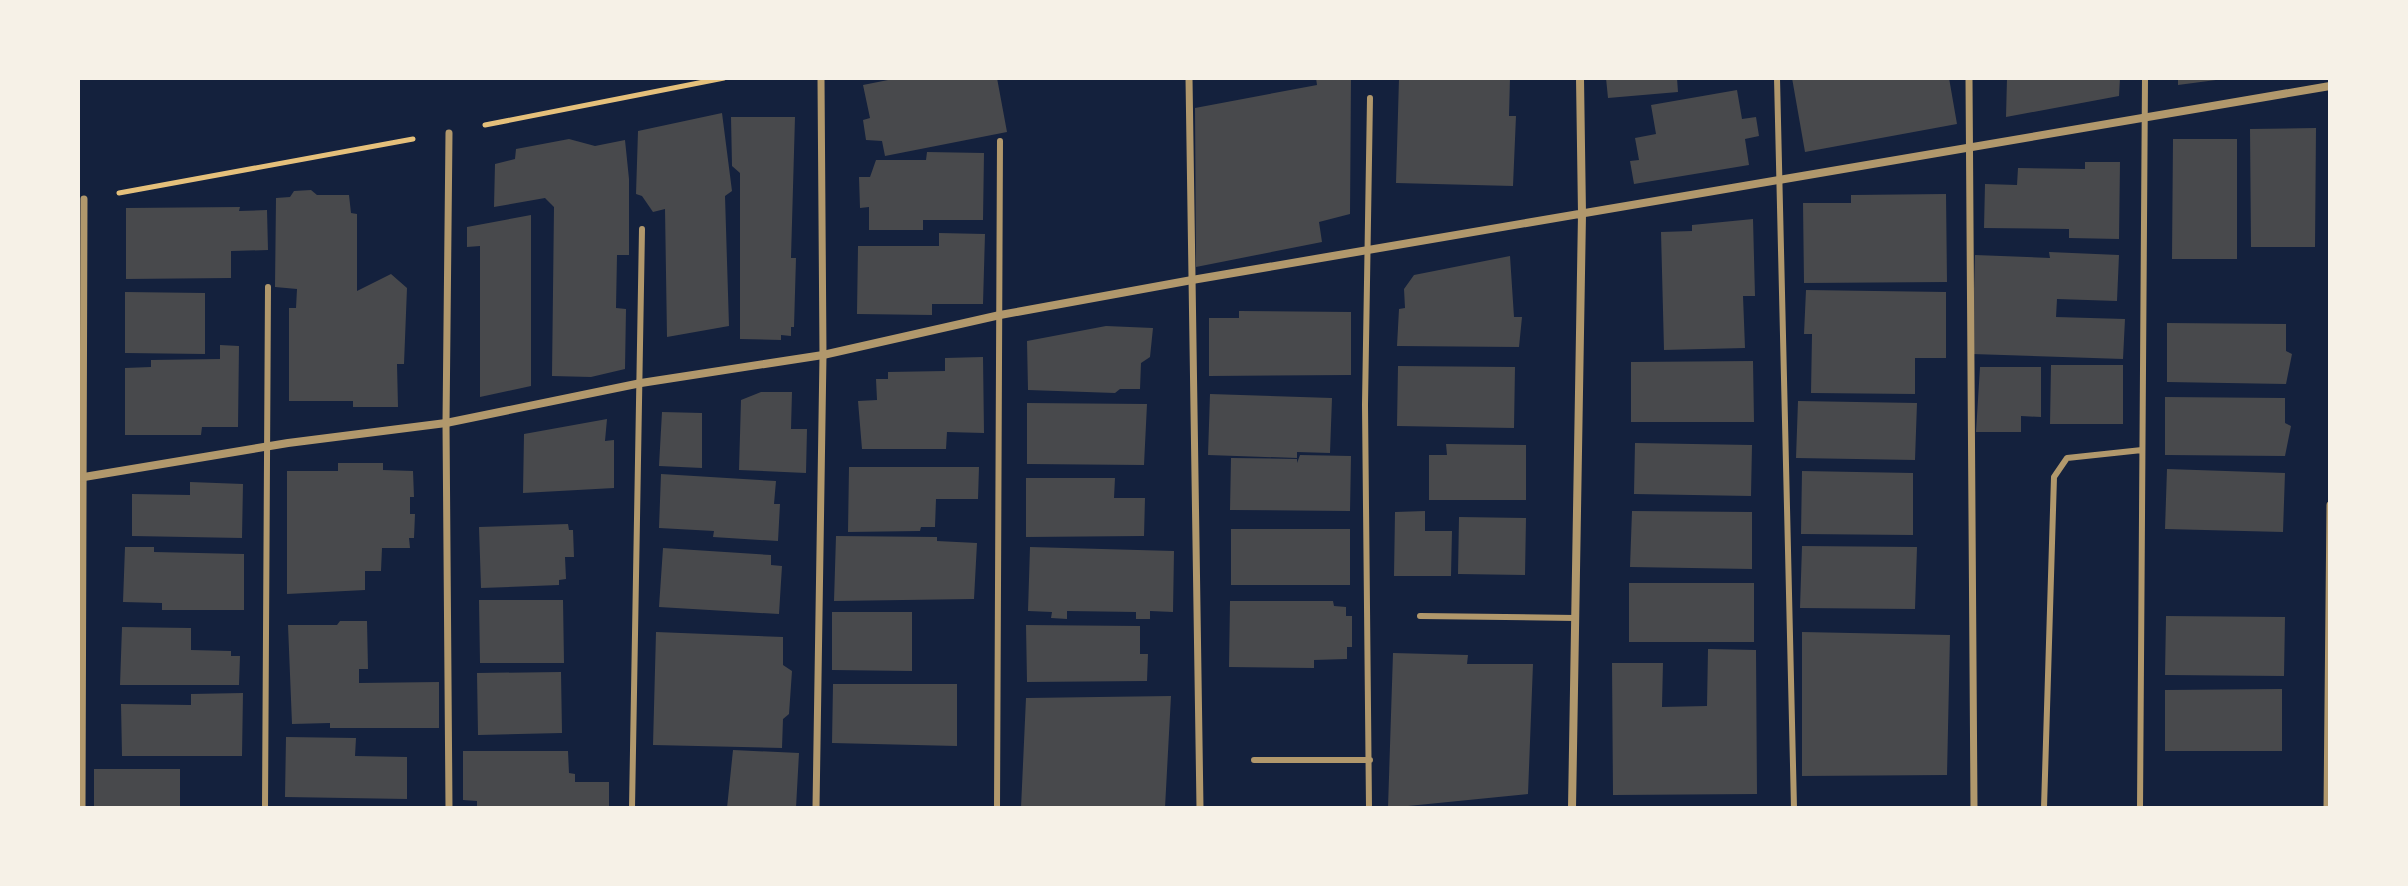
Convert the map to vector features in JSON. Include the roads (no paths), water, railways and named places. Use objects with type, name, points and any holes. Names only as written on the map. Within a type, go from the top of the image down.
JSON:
[{"type":"street","points":[[816,808],[823,355],[821,78]]},
{"type":"street","points":[[1189,78],[1200,808]]},
{"type":"street","points":[[1572,808],[1582,214],[1580,78]]},
{"type":"street","points":[[1969,78],[1974,808]]},
{"type":"street","points":[[81,477],[268,446],[446,423],[641,383],[823,355],[1000,315],[1192,280],[1969,145],[2143,119],[2330,86]]},
{"type":"street","points":[[449,133],[446,423],[449,808]]},
{"type":"street","points":[[82,808],[84,199]]},
{"type":"street","points":[[2327,808],[2330,505]]},
{"type":"lane","points":[[1777,78],[1794,808]]},
{"type":"lane","points":[[2140,808],[2145,78]]},
{"type":"lane","points":[[1369,808],[1366,251],[1370,98]]},
{"type":"lane","points":[[997,808],[1000,141]]},
{"type":"lane","points":[[632,808],[642,229]]},
{"type":"lane","points":[[265,808],[268,287]]},
{"type":"lane","points":[[2044,808],[2054,477],[2067,458],[2142,450]]},
{"type":"lane","points":[[1420,616],[1575,618]]},
{"type":"lane","points":[[1254,760],[1370,760]]}]
